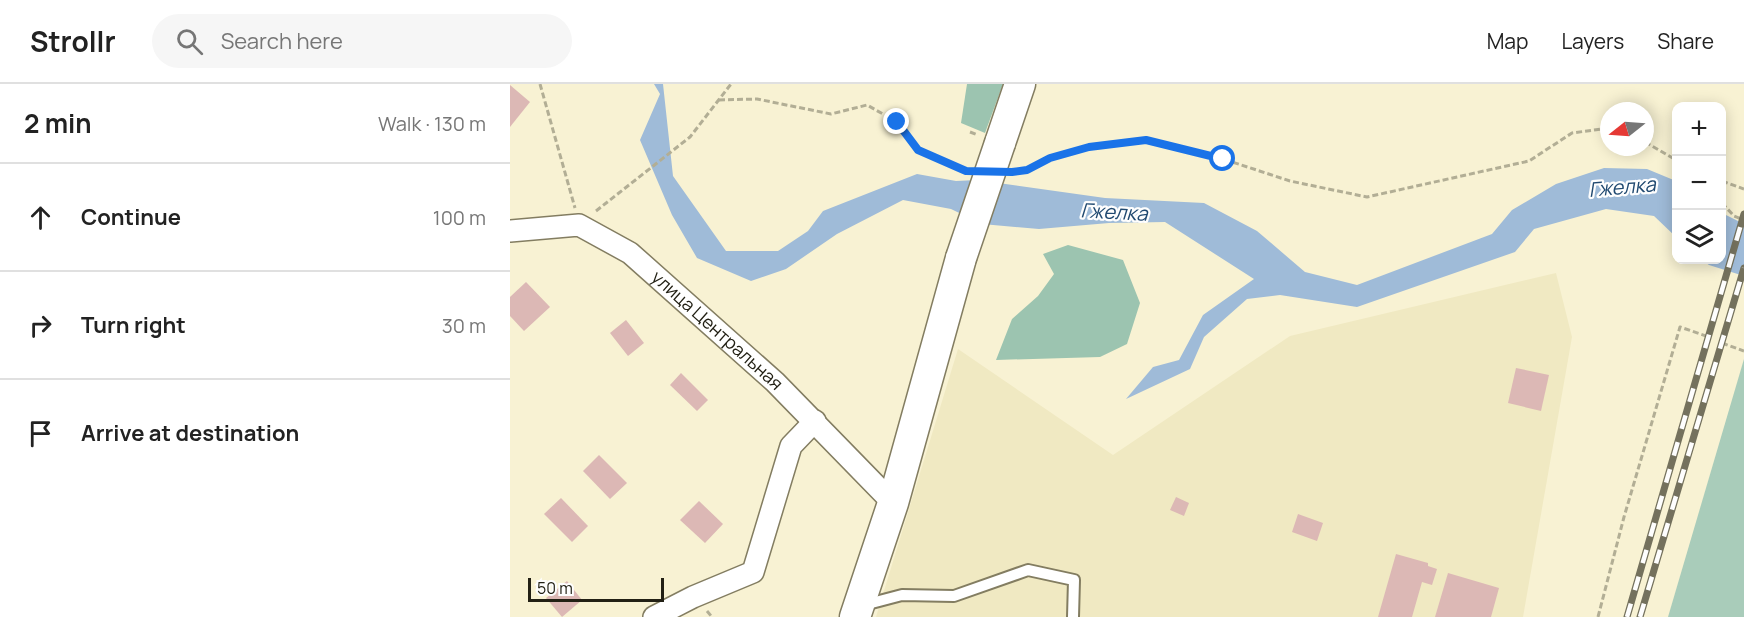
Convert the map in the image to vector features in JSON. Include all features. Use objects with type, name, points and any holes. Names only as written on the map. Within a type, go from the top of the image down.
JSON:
[{"type":"main road","points":[[856,612],[893,503],[961,258],[1020,84]]},
{"type":"street","points":[[510,231],[579,225]]},
{"type":"street","name":"улица Центральная","points":[[579,225],[630,253],[775,381],[893,503]]},
{"type":"street","points":[[654,617],[753,572],[791,446],[815,420]]},
{"type":"lane","points":[[856,612],[902,595],[954,596],[1028,570],[1074,580],[1073,617]]},
{"type":"path","points":[[540,84],[579,225],[639,175],[690,137],[731,84]]},
{"type":"path","points":[[719,100],[757,99],[831,114],[867,105],[897,122],[918,150],[966,171],[974,172]]},
{"type":"path","points":[[1012,172],[1027,170],[1050,158],[1089,147],[1146,140],[1223,159],[1290,180],[1367,197],[1529,161],[1572,133],[1600,129]]},
{"type":"path","points":[[1654,147],[1672,157]]},
{"type":"path","points":[[1726,182],[1744,189]]},
{"type":"path","points":[[1726,207],[1734,216],[1744,220]]},
{"type":"path","points":[[1598,617],[1624,517],[1680,327],[1709,337]]},
{"type":"path","points":[[1722,343],[1744,351]]},
{"type":"shaded area","points":[[1556,273],[1572,337],[1523,617],[876,617],[958,349],[1113,455],[1290,336]]},
{"type":"green space","points":[[967,84],[1003,84],[985,133],[961,123]]},
{"type":"green space","points":[[1068,245],[1123,260],[1140,303],[1127,344],[1100,357],[996,360],[1012,319],[1038,296],[1054,274],[1043,254]]},
{"type":"green space","points":[[1744,359],[1744,617],[1668,617]]},
{"type":"water","name":"Гжелка","points":[[654,84],[663,84],[673,176],[726,251],[778,251],[808,231],[823,211],[917,174],[956,181],[977,180],[1105,198],[1204,203],[1257,231],[1305,272],[1357,285],[1492,234],[1512,210],[1556,184],[1604,168],[1647,169],[1672,179],[1672,233],[1654,216],[1606,209],[1534,229],[1515,252],[1357,307],[1280,295],[1247,299],[1204,337],[1190,369],[1126,399],[1153,367],[1179,360],[1203,315],[1254,279],[1165,222],[1109,223],[1039,229],[982,224],[951,209],[903,200],[837,234],[786,269],[751,281],[697,258],[672,215],[640,140],[660,94]]},
{"type":"water","points":[[1726,215],[1744,224],[1744,276],[1709,265],[1726,264]]},
{"type":"building","points":[[510,85],[530,102],[510,127]]},
{"type":"building","points":[[526,282],[550,307],[524,331],[510,316],[510,297]]},
{"type":"building","points":[[626,320],[644,343],[628,356],[610,333]]},
{"type":"building","points":[[1516,368],[1549,375],[1541,411],[1508,403]]},
{"type":"building","points":[[681,373],[708,400],[697,411],[670,385]]},
{"type":"building","points":[[599,455],[627,483],[610,499],[583,471]]},
{"type":"building","points":[[1176,497],[1189,503],[1184,516],[1170,510]]},
{"type":"building","points":[[561,498],[588,526],[572,542],[544,514]]},
{"type":"building","points":[[699,501],[723,524],[705,543],[680,520]]},
{"type":"building","points":[[1298,514],[1323,523],[1317,541],[1292,532]]},
{"type":"building","points":[[1396,554],[1428,563],[1428,566],[1437,569],[1432,585],[1422,582],[1412,617],[1378,617]]},
{"type":"building","points":[[1448,573],[1499,588],[1491,617],[1435,617]]},
{"type":"building","points":[[567,581],[582,600],[562,617],[546,598]]},
{"type":"railway","points":[[1627,617],[1744,214]]},
{"type":"railway","points":[[1640,617],[1744,268]]},
{"type":"route","points":[[897,122],[918,150],[966,171],[1027,170],[1050,158],[1089,147],[1146,140],[1223,159]]}]
